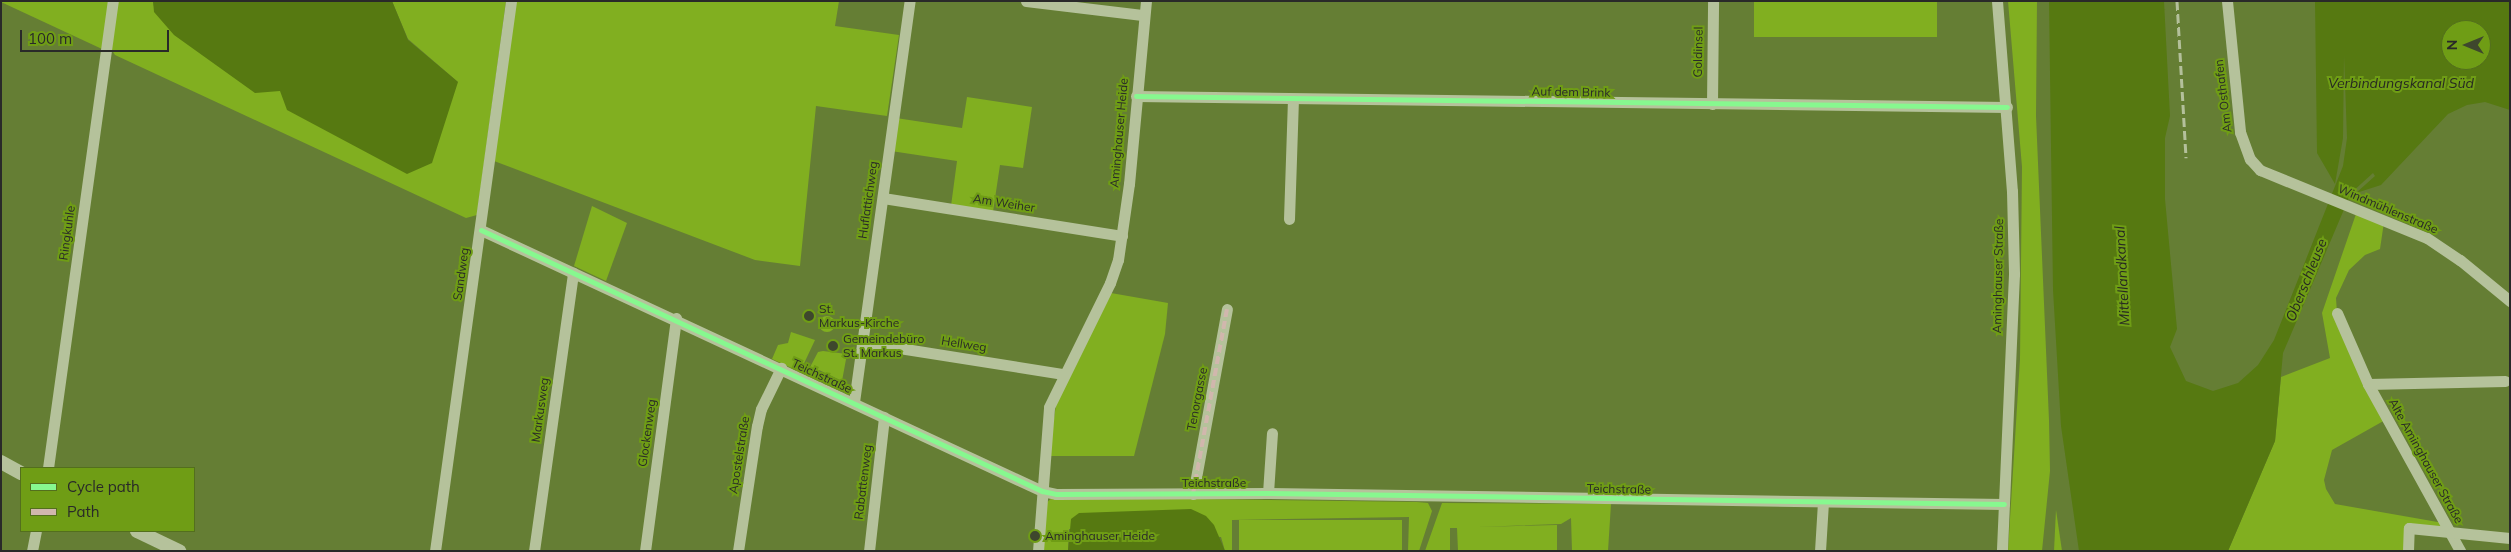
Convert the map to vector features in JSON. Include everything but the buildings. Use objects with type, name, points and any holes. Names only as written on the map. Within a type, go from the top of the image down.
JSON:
[{"type":"street","name":"Ringkuhle","points":[[48,467],[113,1]]},
{"type":"street","name":"Sandweg","points":[[435,551],[481,230],[511,1]]},
{"type":"street","name":"Huflattichweg","points":[[854,402],[910,1]]},
{"type":"street","points":[[1026,1],[1142,15]]},
{"type":"street","name":"Aminghauser Heide","points":[[1038,551],[1048,407],[1110,283],[1122,236],[1142,15],[1146,1]]},
{"type":"street","name":"Goldinsel","points":[[1712,104],[1713,1]]},
{"type":"street","name":"Aminghauser Straße","points":[[1997,1],[2007,107],[2014,274],[2002,551]]},
{"type":"street","name":"Am Osthafen","points":[[2227,1],[2244,146],[2260,170],[2271,176]]},
{"type":"street","name":"Auf dem Brink","points":[[1136,96],[2007,107]]},
{"type":"street","points":[[1289,219],[1293,99]]},
{"type":"street","name":"Windmühlenstraße","points":[[2271,176],[2426,238],[2460,260],[2510,301]]},
{"type":"street","name":"Am Weiher","points":[[883,198],[1122,236]]},
{"type":"street","name":"Teichstraße","points":[[481,230],[676,318],[1042,490],[1056,494],[1268,493],[2004,504]]},
{"type":"street","name":"Markusweg","points":[[534,551],[573,272]]},
{"type":"street","name":"Tenorgasse","points":[[1193,494],[1227,309]]},
{"type":"street","name":"Alte Aminghauser Straße","points":[[2337,313],[2368,384],[2460,551]]},
{"type":"street","name":"Glockenweg","points":[[645,551],[676,318]]},
{"type":"street","name":"Hellweg","points":[[862,342],[1063,374]]},
{"type":"street","name":"Apostelstraße","points":[[738,551],[757,426],[761,409],[781,368]]},
{"type":"street","name":"Alte Aminghauser Straße","points":[[2368,384],[2505,381]]},
{"type":"street","name":"Rabattenweg","points":[[869,551],[884,417]]},
{"type":"street","points":[[1268,493],[1272,433]]},
{"type":"street","points":[[1,462],[20,473]]},
{"type":"street","points":[[1820,551],[1823,502]]},
{"type":"street","points":[[2408,551],[2409,528],[2510,538]]},
{"type":"street","points":[[32,551],[36,532]]},
{"type":"street","points":[[139,532],[179,551]]},
{"type":"shaded area","points":[[1,1],[109,1],[102,49],[1,2]]},
{"type":"shaded area","points":[[117,1],[153,1],[155,12],[280,91],[458,82],[408,39],[392,1],[506,1],[477,215],[466,218],[115,55],[110,47]]},
{"type":"shaded area","points":[[516,1],[839,1],[835,26],[899,35],[887,116],[816,106],[800,266],[755,260],[494,161]]},
{"type":"shaded area","points":[[1754,1],[1937,1],[1937,37],[1754,37]]},
{"type":"shaded area","points":[[2008,1],[2037,1],[2036,116],[2050,471],[2042,551],[2008,551],[2020,359],[2022,167]]},
{"type":"shaded area","points":[[967,97],[1032,107],[1023,168],[1000,165],[993,212],[951,206],[957,161],[891,151],[896,118],[962,128]]},
{"type":"shaded area","points":[[592,206],[627,223],[606,281],[574,266]]},
{"type":"shaded area","points":[[2357,211],[2384,222],[2380,249],[2365,255],[2349,270],[2336,298],[2337,313],[2387,419],[2332,450],[2324,480],[2326,489],[2335,504],[2449,524],[2449,532],[2409,528],[2408,551],[2228,551],[2275,441],[2281,377],[2330,358],[2322,313]]},
{"type":"shaded area","points":[[1111,293],[1168,303],[1165,334],[1134,456],[1048,456],[1057,399]]},
{"type":"shaded area","points":[[827,316],[833,318],[835,324],[833,330],[827,332],[821,330],[819,324],[821,318]]},
{"type":"shaded area","points":[[791,332],[815,340],[800,372],[772,359],[778,345],[788,343]]},
{"type":"shaded area","points":[[818,352],[847,354],[842,381],[819,370],[816,375],[808,371]]},
{"type":"shaded area","points":[[1053,497],[1417,502],[1428,503],[1432,511],[1419,551],[1408,551],[1409,517],[1232,520],[1232,551],[1225,551],[1221,537],[1069,529],[1068,551],[1042,551],[1046,503]]},
{"type":"shaded area","points":[[1442,503],[1611,504],[1608,551],[1572,551],[1571,518],[1561,524],[1477,527],[1557,525],[1557,551],[1458,551],[1457,528],[1450,528],[1450,551],[1425,551]]},
{"type":"shaded area","points":[[2056,510],[2062,551],[2054,551]]},
{"type":"shaded area","points":[[1239,520],[1402,520],[1402,551],[1239,551]]},
{"type":"water","points":[[153,1],[392,1],[408,40],[458,82],[432,163],[407,174],[287,110],[280,91],[255,93],[174,35],[154,12]]},
{"type":"water","points":[[2049,1],[2164,1],[2170,116],[2165,138],[2165,199],[2177,329],[2170,347],[2186,381],[2213,391],[2238,383],[2258,365],[2274,340],[2343,166],[2347,138],[2344,55],[2343,138],[2335,184],[2317,153],[2315,1],[2510,1],[2510,110],[2485,102],[2467,105],[2448,114],[2381,185],[2356,193],[2375,176],[2373,173],[2351,193],[2283,353],[2275,441],[2228,551],[2079,551],[2061,426],[2053,290]]},
{"type":"water","points":[[1191,509],[1206,516],[1214,525],[1225,551],[1068,551],[1071,519],[1079,513]]},
{"type":"railway","points":[[2177,1],[2186,158]]},
{"type":"marked path","points":[[1193,494],[1227,309]]},
{"type":"cycle path","points":[[1136,96],[2007,107]]},
{"type":"cycle path","points":[[481,230],[1042,491],[1056,494],[1268,493],[2004,504]]},
{"type":"place","name":"St. Markus-Kirche","points":[[809,316]]},
{"type":"place","name":"Gemeindebüro St. Markus","points":[[833,346]]},
{"type":"place","name":"Aminghauser Heide","points":[[1035,536]]},
{"type":"water label","name":"Verbindungskanal Süd","points":[[2401,83]]},
{"type":"water label","name":"Mittellandkanal","points":[[2122,276]]},
{"type":"water label","name":"Oberschleuse","points":[[2306,280]]}]
